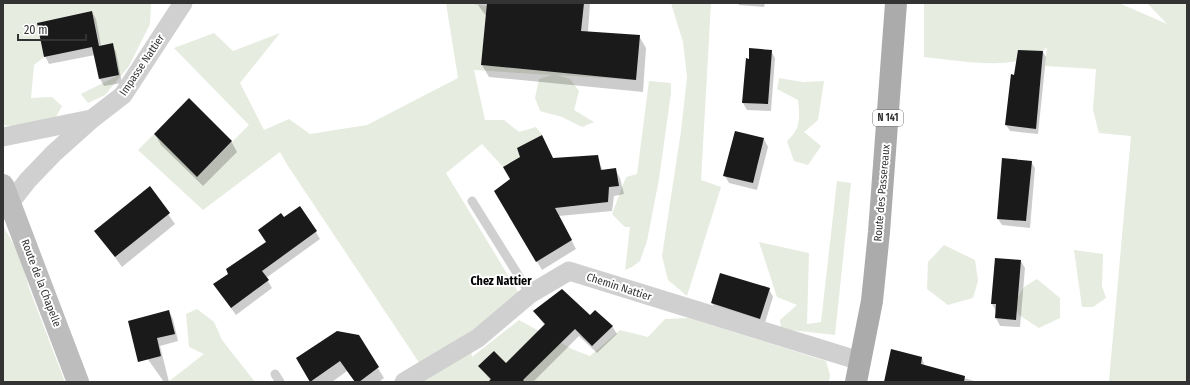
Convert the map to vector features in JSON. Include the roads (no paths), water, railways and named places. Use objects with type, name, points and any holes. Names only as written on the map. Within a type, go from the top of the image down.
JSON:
[{"type":"main road","name":"Route des Passereaux","points":[[856,382],[872,301],[880,232],[896,3]]},
{"type":"main road","name":"Route de la Chapelle","points":[[6,194],[78,382]]},
{"type":"street","name":"Impasse Nattier","points":[[6,194],[28,180],[92,119],[123,96],[183,3]]},
{"type":"street","name":"Impasse Nattier","points":[[3,136],[14,136],[92,119]]},
{"type":"street","name":"Chemin Nattier","points":[[404,382],[478,338],[530,294],[569,271],[860,361]]},
{"type":"lane","points":[[472,201],[530,294]]},
{"type":"district","name":"Chez Nattier","points":[[501,281]]}]
